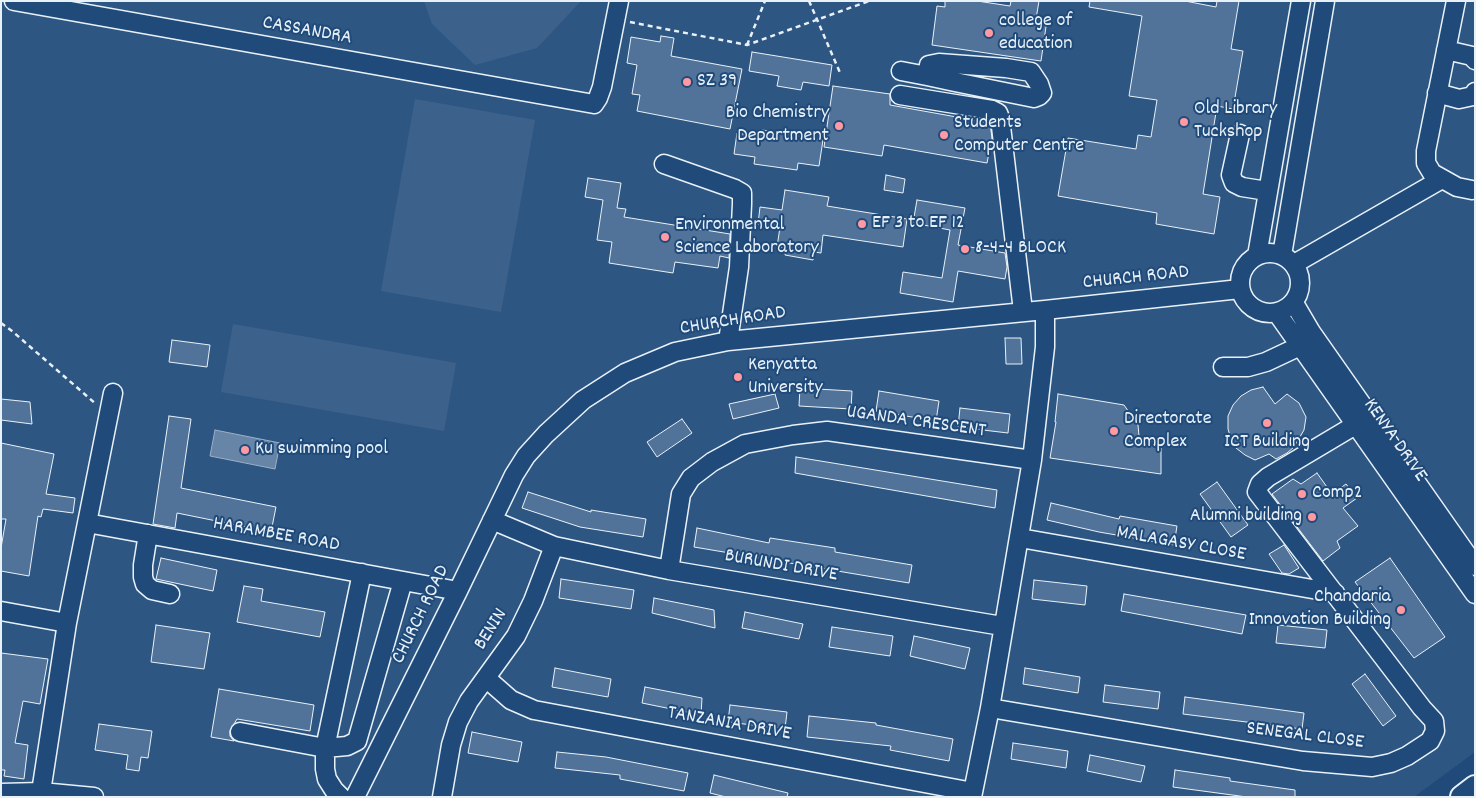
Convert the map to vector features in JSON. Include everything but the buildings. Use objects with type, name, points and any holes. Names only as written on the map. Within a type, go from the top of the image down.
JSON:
[{"type":"main road","points":[[1462,797],[1475,787]]},
{"type":"lane","name":"CASSANDRA","points":[[14,1],[594,104],[602,87],[616,19]]},
{"type":"lane","points":[[616,19],[619,1]]},
{"type":"lane","points":[[1257,256],[1301,1]]},
{"type":"lane","points":[[1288,260],[1325,1]]},
{"type":"lane","points":[[1456,1],[1426,151],[1426,163],[1432,173],[1442,179],[1457,187],[1472,190]]},
{"type":"lane","points":[[1446,50],[1472,56],[1475,60]]},
{"type":"lane","points":[[901,71],[1034,98],[1042,93],[1040,84],[1031,72],[1006,68],[939,62],[929,65],[927,76]]},
{"type":"lane","points":[[950,103],[955,82]]},
{"type":"lane","points":[[1437,93],[1459,99],[1473,96],[1475,92]]},
{"type":"lane","points":[[900,95],[992,110],[998,113],[1023,311]]},
{"type":"lane","points":[[1240,134],[1231,174],[1234,183],[1242,187],[1267,191]]},
{"type":"lane","points":[[664,164],[742,193],[739,267],[728,341]]},
{"type":"lane","points":[[1288,260],[1442,179]]},
{"type":"lane","points":[[1266,253],[1288,260],[1300,273],[1301,284],[1299,294],[1294,303],[1287,309],[1267,314],[1250,306],[1244,298],[1240,289],[1243,269],[1249,261],[1257,256],[1266,253]]},
{"type":"lane","name":"CHURCH ROAD","points":[[355,797],[514,475],[526,456],[546,434],[583,400],[625,373],[674,352],[728,341],[1240,289]]},
{"type":"lane","name":"KENYA DRIVE","points":[[1294,303],[1311,332],[1475,566]]},
{"type":"lane","points":[[973,794],[990,708],[1002,626],[1020,538],[1032,460],[1045,347],[1044,310]]},
{"type":"lane","name":"KENYA DRIVE","points":[[1277,313],[1474,591]]},
{"type":"lane","points":[[1223,366],[1248,367],[1266,362],[1300,346]]},
{"type":"lane","points":[[41,792],[67,623],[113,393]]},
{"type":"lane","name":"SENEGAL CLOSE","points":[[990,708],[1303,761],[1372,767],[1391,763],[1407,756],[1430,741],[1435,731],[1434,722],[1257,492],[1260,484],[1268,476],[1357,424]]},
{"type":"lane","name":"UGANDA CRESCENT","points":[[669,570],[682,494],[691,478],[712,462],[745,444],[827,431],[1032,460]]},
{"type":"lane","points":[[492,520],[554,546]]},
{"type":"lane","name":"HARAMBEE ROAD","points":[[87,523],[458,591]]},
{"type":"lane","points":[[148,534],[143,565],[145,584],[152,590],[170,594]]},
{"type":"lane","name":"MALAGASY CLOSE","points":[[1020,538],[1335,593]]},
{"type":"lane","name":"BURUNDI DRIVE","points":[[554,546],[669,570],[1002,626]]},
{"type":"lane","name":"BENIN","points":[[442,797],[451,745],[458,722],[469,701],[516,636],[554,546]]},
{"type":"lane","points":[[341,797],[327,779],[324,769],[325,748],[362,573]]},
{"type":"lane","points":[[240,732],[325,748],[347,746],[359,738],[403,581]]},
{"type":"lane","points":[[1,611],[67,623]]},
{"type":"lane","name":"TANZANIA DRIVE","points":[[486,678],[511,700],[534,710],[973,794]]},
{"type":"lane","points":[[1,793],[41,792],[94,797]]},
{"type":"path","points":[[747,45],[765,1]]},
{"type":"path","points":[[809,1],[841,74]]},
{"type":"path","points":[[616,19],[747,45],[818,21],[869,1]]},
{"type":"path","points":[[1,323],[109,414]]},
{"type":"shaded area","name":"Kenyatta University","points":[[1,1],[1475,1],[1475,752],[1414,797],[1,797]]},
{"type":"shaded area","points":[[424,1],[581,1],[537,48],[475,65],[432,24]]},
{"type":"shaded area","points":[[415,99],[535,120],[501,312],[381,291]]},
{"type":"shaded area","points":[[233,324],[456,363],[444,431],[221,392]]},
{"type":"shaded area","name":"Ku swimming pool","points":[[215,430],[280,443],[275,469],[210,456]]},
{"type":"place","name":"college of education","points":[[989,33]]},
{"type":"place","name":"SZ 39","points":[[687,82]]},
{"type":"place","name":"Old Library Tuckshop","points":[[1184,122]]},
{"type":"place","name":"Bio Chemistry Department","points":[[839,126]]},
{"type":"place","name":"Students Computer Centre","points":[[944,135]]},
{"type":"place","name":"EF 3 to EF 12","points":[[862,224]]},
{"type":"place","name":"Environmental Science Laboratory","points":[[665,237]]},
{"type":"place","name":"8-4-4 BLOCK","points":[[965,249]]},
{"type":"place","name":"Kenyatta University","points":[[738,377]]},
{"type":"place","name":"ICT Building","points":[[1267,423]]},
{"type":"place","name":"Directorate Complex","points":[[1114,431]]},
{"type":"place","name":"Ku swimming pool","points":[[245,450]]},
{"type":"place","name":"Comp2","points":[[1302,494]]},
{"type":"place","name":"Alumni building","points":[[1312,517]]},
{"type":"place","name":"Chandaria Innovation Building","points":[[1401,610]]}]
